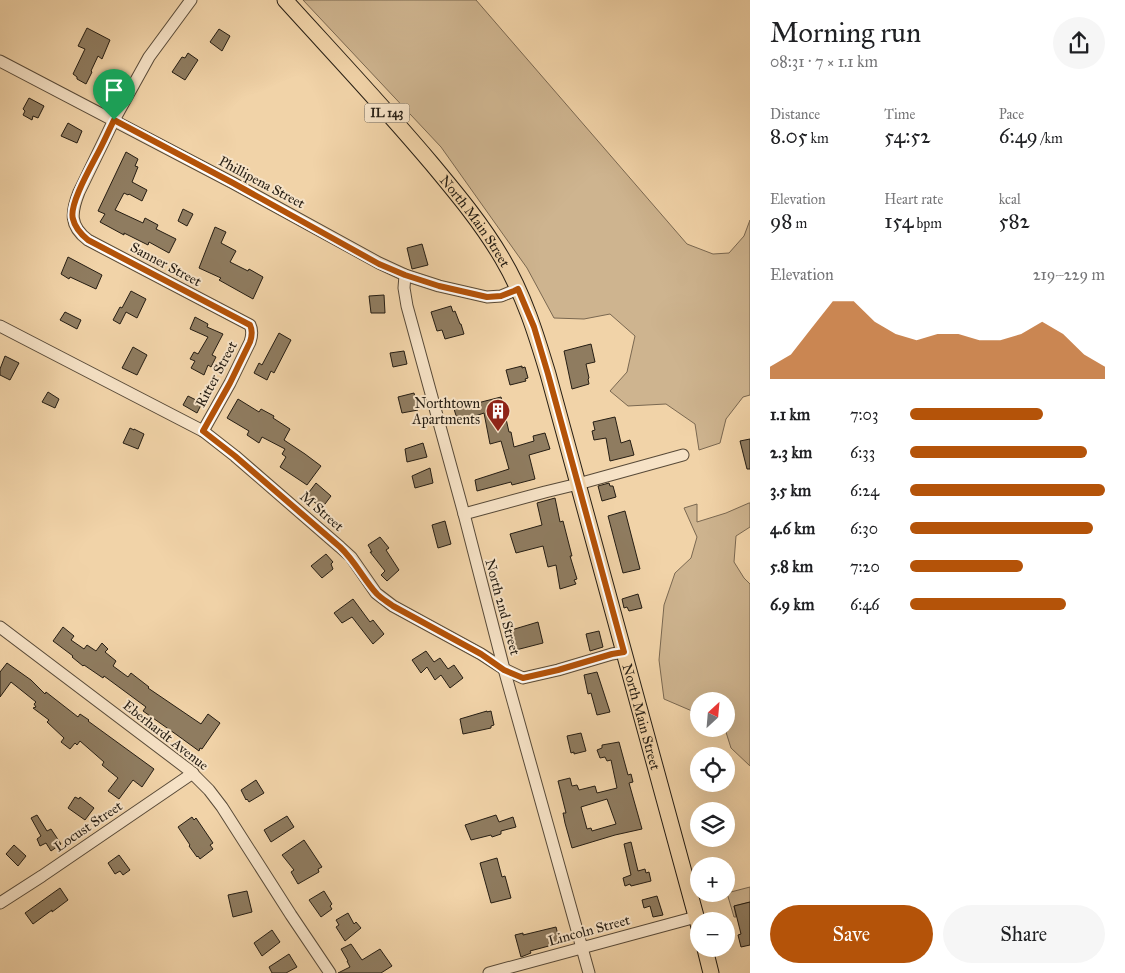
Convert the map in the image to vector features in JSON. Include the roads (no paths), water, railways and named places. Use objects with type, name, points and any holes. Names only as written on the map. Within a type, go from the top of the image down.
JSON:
[{"type":"main road","name":"North Main Street","points":[[285,0],[468,206],[503,259],[518,289],[534,327],[548,374],[694,912]]},
{"type":"main road","points":[[707,957],[711,973]]},
{"type":"street","points":[[114,120],[149,57],[191,0]]},
{"type":"street","name":"Phillipena Street","points":[[0,61],[233,183],[379,264],[439,286],[487,297],[501,296],[518,289]]},
{"type":"street","name":"Sanner Street","points":[[114,120],[74,203],[72,218],[83,236],[250,325],[252,330]]},
{"type":"street","name":"North 2nd Street","points":[[405,275],[404,288],[407,306],[464,514],[504,670],[589,973]]},
{"type":"street","name":"M Street","points":[[0,326],[203,431],[235,456],[351,557],[382,599],[481,654],[504,670],[523,678],[624,652]]},
{"type":"street","name":"Ritter Street","points":[[203,431],[230,383],[252,336],[252,330]]},
{"type":"street","points":[[464,514],[683,455]]},
{"type":"street","name":"Eberhardt Avenue","points":[[0,627],[193,773],[222,807],[330,973]]},
{"type":"street","name":"Locust Street","points":[[0,903],[193,773]]},
{"type":"street","name":"Lincoln Street","points":[[489,973],[583,947],[690,924]]},
{"type":"place","name":"Northtown Apartments","points":[[498,432]]}]
